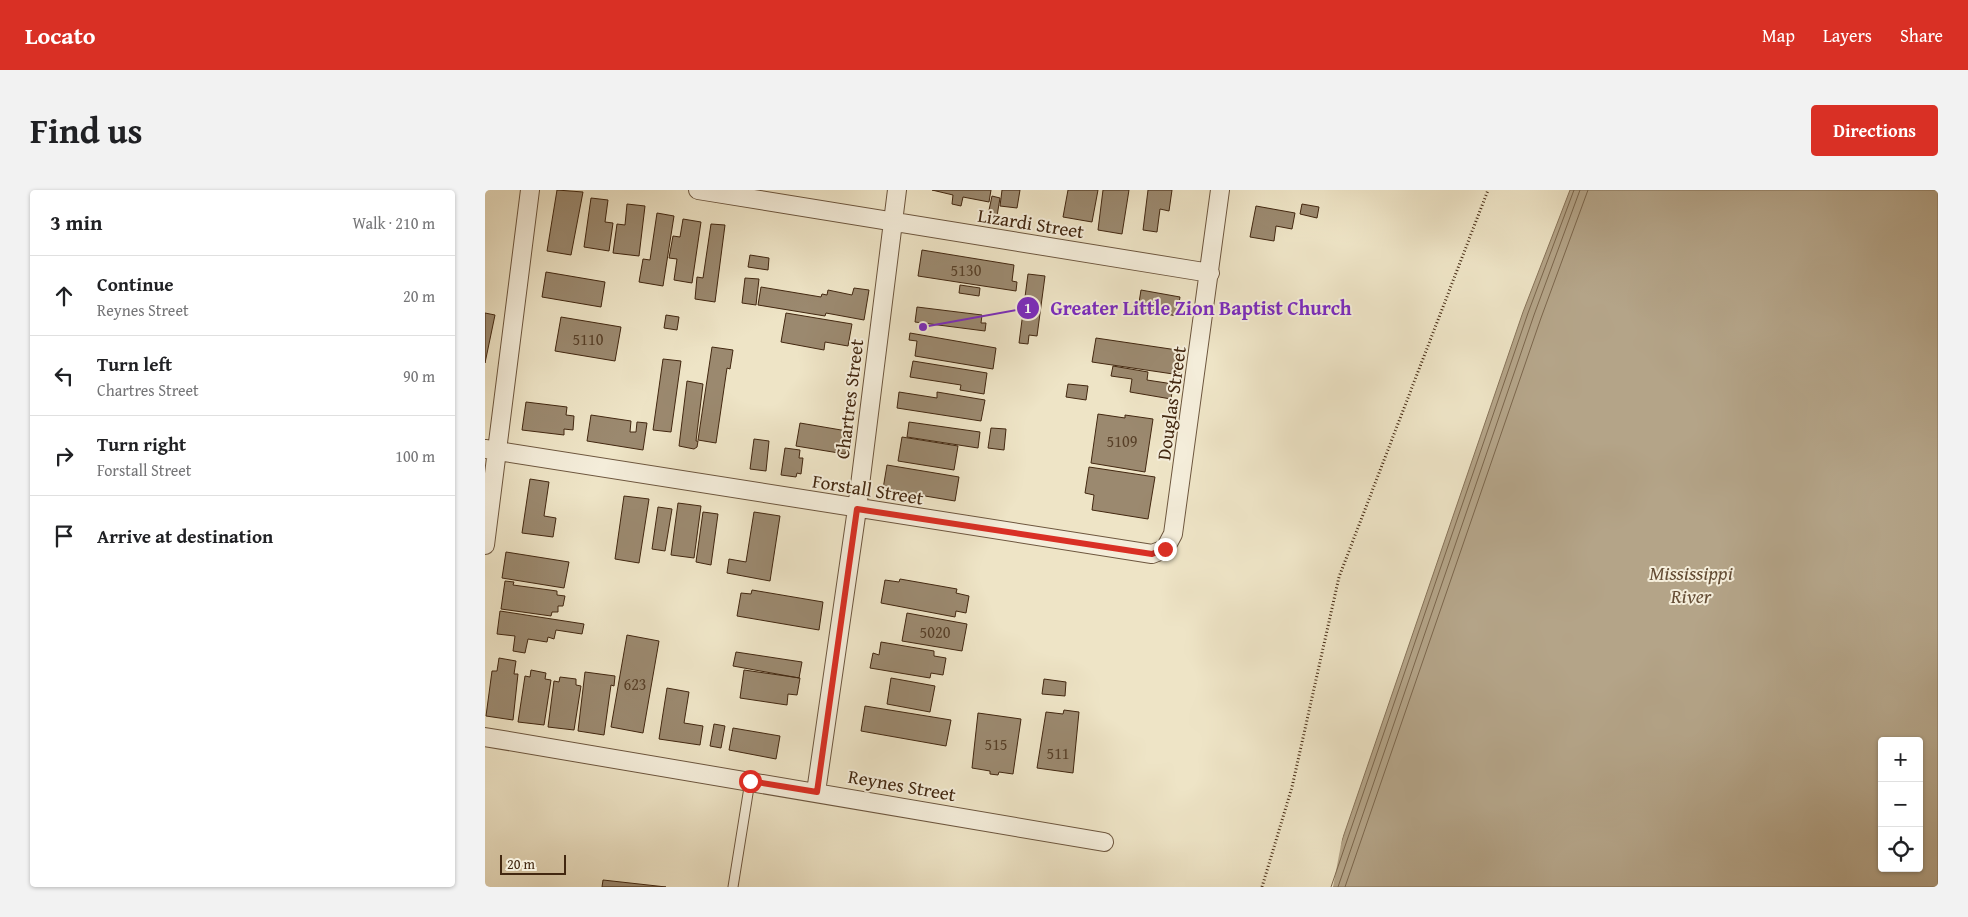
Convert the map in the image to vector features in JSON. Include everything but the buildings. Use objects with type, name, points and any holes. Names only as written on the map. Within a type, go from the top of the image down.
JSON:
[{"type":"street","points":[[485,546],[491,450],[530,190]]},
{"type":"street","name":"Lizardi Street","points":[[698,190],[1210,273]]},
{"type":"street","name":"Chartres Street","points":[[817,792],[857,509],[897,190]]},
{"type":"street","name":"Douglas Street","points":[[1182,472],[1210,273],[1219,190]]},
{"type":"street","name":"Forstall Street","points":[[491,450],[1152,554],[1165,549],[1169,544],[1182,472]]},
{"type":"street","name":"Reynes Street","points":[[485,738],[817,792],[1104,842]]},
{"type":"lane","points":[[733,887],[750,781]]},
{"type":"path","points":[[1262,887],[1291,787],[1339,577],[1488,190]]},
{"type":"water","name":"Mississippi River","points":[[1570,190],[1938,190],[1938,887],[1326,887],[1523,312]]},
{"type":"pier","points":[[1346,818],[1333,887],[1323,887],[1335,850]]},
{"type":"place","name":"Greater Little Zion Baptist Church","points":[[923,327]]},
{"type":"route","points":[[750,781],[817,792],[857,509],[1152,554],[1165,549]]}]
